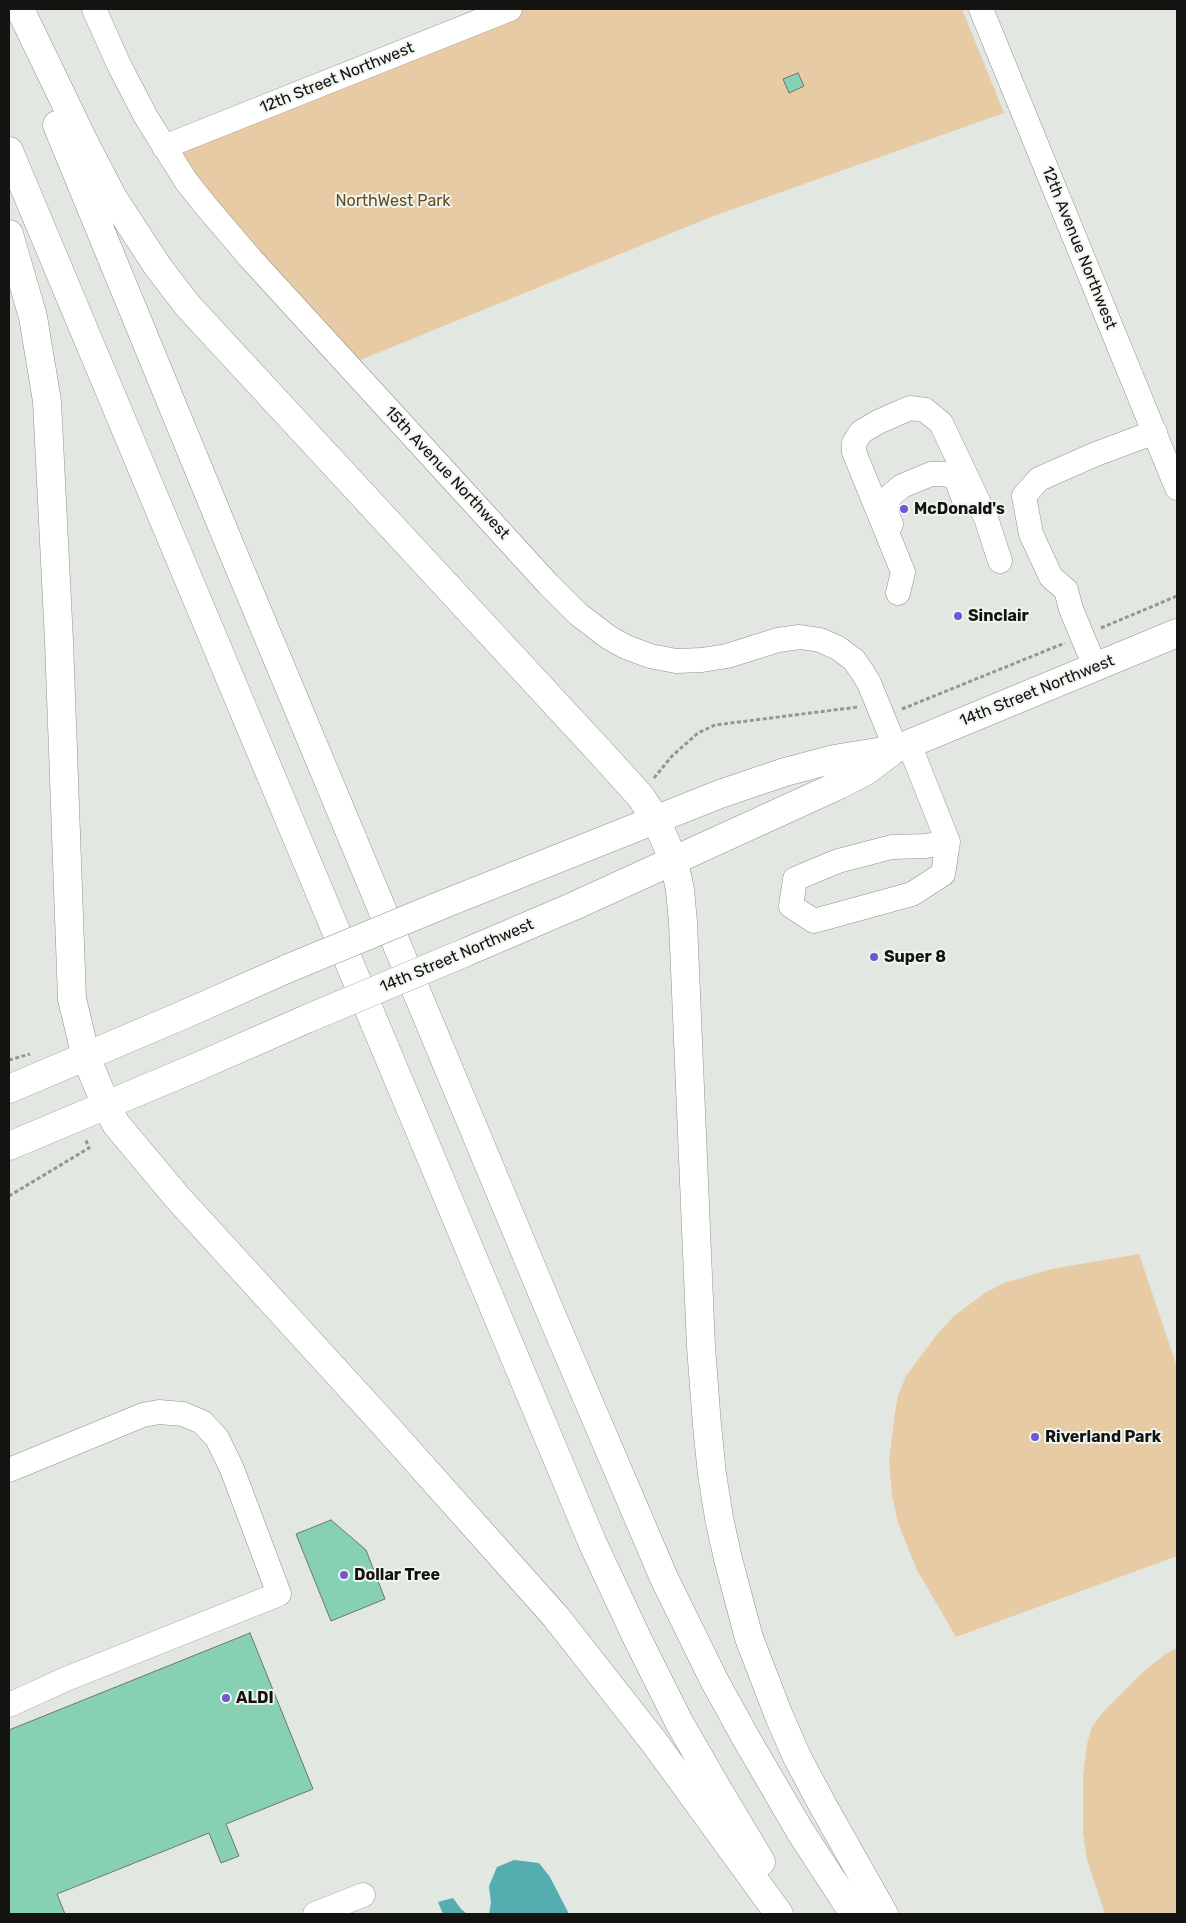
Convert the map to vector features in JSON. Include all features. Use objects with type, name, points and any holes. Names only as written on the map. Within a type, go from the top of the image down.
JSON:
[{"type":"main road","points":[[9,9],[229,543],[552,1316],[664,1578],[714,1680],[747,1740],[800,1831],[854,1914]]},
{"type":"main road","points":[[20,9],[113,198],[158,267],[188,306],[641,797],[656,820],[674,861],[680,890],[683,922],[701,1337],[712,1474],[721,1526],[750,1638],[779,1716],[797,1757],[884,1914]]},
{"type":"main road","points":[[9,151],[590,1535],[637,1638],[679,1722],[741,1830],[794,1914]]},
{"type":"main road","points":[[9,234],[33,317],[47,400],[59,641],[72,999],[86,1057],[106,1105],[116,1124],[177,1197],[384,1424],[556,1617],[654,1742],[779,1914]]},
{"type":"main road","name":"14th Street Northwest","points":[[9,1146],[566,910],[839,784],[866,770],[902,746],[1177,633]]},
{"type":"main road","name":"14th Street Northwest","points":[[9,1089],[289,968],[720,794],[785,772],[834,759],[902,746]]},
{"type":"street","name":"15th Avenue Northwest","points":[[94,9],[132,91],[164,147],[191,187],[251,259],[578,614],[608,637],[626,647],[650,656],[676,660],[702,660],[727,656],[778,640],[800,637],[820,640],[838,648],[854,660],[869,683],[879,708],[902,746],[948,842]]},
{"type":"street","name":"12th Street Northwest","points":[[164,147],[510,9]]},
{"type":"street","name":"12th Avenue Northwest","points":[[981,9],[1177,487]]},
{"type":"street","points":[[910,408],[925,410],[941,423],[986,518],[1000,561],[978,534],[956,478],[945,474],[931,474],[899,487],[890,496],[885,510],[903,554],[901,582],[854,452],[854,443],[862,432],[878,422],[910,408]]},
{"type":"street","points":[[1094,667],[1066,590],[1051,577],[1031,534],[1024,496],[1039,479],[1096,454],[1155,432]]},
{"type":"street","points":[[948,842],[943,874],[912,894],[814,920],[791,906],[795,880],[838,861],[892,847],[926,846],[948,842]]},
{"type":"street","points":[[9,1470],[143,1414],[159,1412],[183,1414],[202,1422],[217,1438],[232,1469],[279,1594],[66,1679],[9,1705]]},
{"type":"street","points":[[315,1914],[363,1895]]},
{"type":"path","points":[[641,797],[659,770],[672,756],[698,734],[715,725],[861,706],[902,709],[1177,596]]},
{"type":"path","points":[[9,1060],[33,1053]]},
{"type":"path","points":[[9,1196],[89,1148]]},
{"type":"green space","name":"NorthWest Park","points":[[510,9],[962,9],[1004,113],[711,217],[348,365],[164,147]]},
{"type":"green space","name":"Riverland Park","points":[[1139,1254],[1177,1367],[1177,1556],[956,1637],[917,1570],[898,1523],[892,1495],[889,1461],[898,1396],[906,1376],[935,1337],[954,1316],[985,1293],[1004,1283],[1052,1269]]},
{"type":"green space","points":[[1177,1648],[1177,1914],[1105,1914],[1087,1860],[1083,1833],[1083,1775],[1087,1744],[1092,1727],[1103,1712],[1141,1674],[1164,1655]]},
{"type":"water","points":[[514,1860],[539,1863],[550,1877],[569,1914],[489,1914],[491,1903],[489,1886],[497,1867]]},
{"type":"water","points":[[453,1898],[467,1914],[443,1914],[438,1902]]},
{"type":"building","points":[[798,73],[804,86],[789,93],[783,79]]},
{"type":"building","name":"Dollar Tree","points":[[331,1520],[366,1550],[385,1599],[331,1621],[296,1534]]},
{"type":"building","points":[[250,1633],[313,1789],[226,1824],[239,1856],[221,1863],[209,1833],[57,1894],[65,1914],[9,1914],[9,1730]]},
{"type":"place","name":"McDonald's","points":[[904,509]]},
{"type":"place","name":"Sinclair","points":[[958,616]]},
{"type":"place","name":"Super 8","points":[[874,957]]},
{"type":"place","name":"Riverland Park","points":[[1035,1437]]},
{"type":"place","name":"Dollar Tree","points":[[344,1575]]},
{"type":"place","name":"ALDI","points":[[226,1698]]}]
